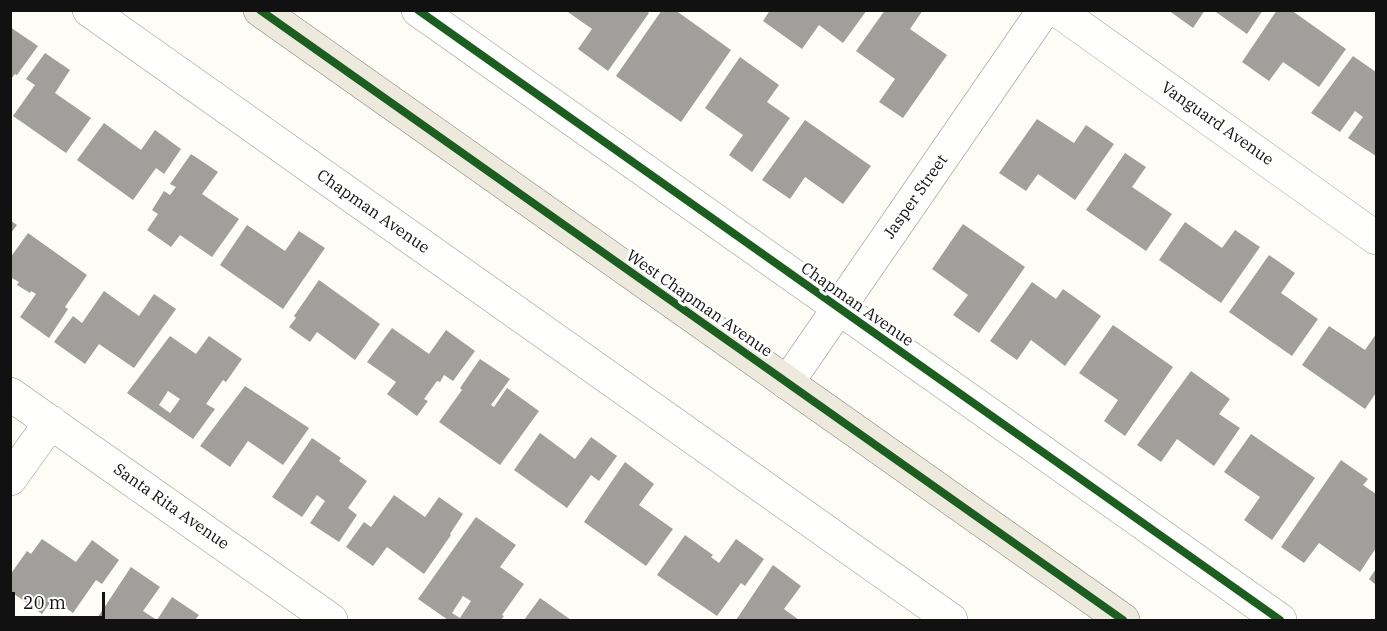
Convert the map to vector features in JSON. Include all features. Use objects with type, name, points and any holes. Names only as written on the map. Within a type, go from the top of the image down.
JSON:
[{"type":"main road","name":"West Chapman Avenue","points":[[260,10],[1122,621]]},
{"type":"street","name":"Chapman Avenue","points":[[89,10],[951,621]]},
{"type":"street","name":"Chapman Avenue","points":[[418,10],[1280,621]]},
{"type":"street","name":"Jasper Street","points":[[787,383],[1044,10]]},
{"type":"street","name":"Vanguard Avenue","points":[[1057,10],[1377,238]]},
{"type":"street","name":"Santa Rita Avenue","points":[[10,394],[331,621]]},
{"type":"street","points":[[10,480],[51,422]]},
{"type":"building","points":[[565,10],[645,10],[649,13],[608,71],[578,49],[592,29]]},
{"type":"building","points":[[662,10],[675,10],[731,50],[681,122],[616,76]]},
{"type":"building","points":[[770,10],[867,10],[843,43],[819,25],[802,49],[763,21]]},
{"type":"building","points":[[885,10],[923,10],[910,29],[947,55],[903,118],[879,102],[895,79],[856,51]]},
{"type":"building","points":[[1168,10],[1205,10],[1193,28]]},
{"type":"building","points":[[1213,10],[1263,10],[1247,34]]},
{"type":"building","points":[[1277,10],[1291,10],[1346,49],[1319,87],[1283,62],[1269,81],[1242,62]]},
{"type":"building","points":[[10,27],[38,46],[17,75],[15,74],[10,80]]},
{"type":"building","points":[[45,53],[70,70],[55,93],[91,118],[66,153],[13,116],[35,85],[26,79]]},
{"type":"building","points":[[1353,56],[1376,72],[1376,156],[1348,138],[1363,117],[1355,111],[1340,132],[1311,113]]},
{"type":"building","points":[[740,57],[779,85],[767,102],[790,118],[752,172],[729,155],[743,135],[705,108]]},
{"type":"building","points":[[1037,119],[1074,143],[1086,125],[1114,144],[1075,200],[1038,174],[1026,191],[999,173]]},
{"type":"building","points":[[805,120],[871,166],[843,204],[805,177],[790,199],[762,180]]},
{"type":"building","points":[[104,123],[141,150],[155,130],[181,149],[164,174],[156,168],[133,200],[77,160]]},
{"type":"building","points":[[1125,153],[1146,167],[1132,187],[1172,214],[1146,251],[1086,210]]},
{"type":"building","points":[[191,154],[218,172],[202,194],[239,219],[212,257],[180,235],[171,247],[147,230],[158,214],[152,210],[164,191],[170,195],[176,187],[170,184]]},
{"type":"building","points":[[10,220],[17,225],[10,234]]},
{"type":"building","points":[[1185,222],[1222,248],[1235,230],[1260,247],[1221,303],[1159,260]]},
{"type":"building","points":[[963,224],[1025,267],[979,333],[953,315],[968,295],[932,269]]},
{"type":"building","points":[[247,225],[285,251],[299,231],[325,248],[283,309],[220,265]]},
{"type":"building","points":[[28,233],[87,275],[65,307],[68,309],[49,338],[20,317],[36,294],[17,285],[19,282],[10,277],[10,258]]},
{"type":"building","points":[[1269,255],[1295,273],[1281,293],[1318,319],[1292,356],[1229,312]]},
{"type":"building","points":[[319,280],[380,324],[355,360],[317,332],[310,342],[289,327]]},
{"type":"building","points":[[1032,282],[1056,299],[1063,289],[1101,316],[1065,366],[1031,340],[1017,360],[990,341]]},
{"type":"building","points":[[104,291],[139,316],[154,294],[176,309],[134,368],[99,344],[85,364],[54,342],[73,316],[82,323]]},
{"type":"building","points":[[1113,325],[1173,367],[1125,436],[1104,421],[1118,400],[1079,373]]},
{"type":"building","points":[[1329,326],[1365,350],[1376,334],[1376,393],[1365,409],[1302,365]]},
{"type":"building","points":[[392,328],[429,354],[446,330],[475,351],[453,381],[444,375],[440,382],[437,381],[424,399],[428,401],[417,416],[387,394],[396,382],[367,362]]},
{"type":"building","points":[[170,336],[196,354],[209,336],[242,359],[226,382],[223,380],[206,404],[215,409],[193,439],[127,393]],"holes":[[[168,391],[180,399],[170,413],[159,405]]]},
{"type":"building","points":[[480,359],[510,379],[491,405],[494,407],[507,388],[539,411],[500,465],[439,422],[462,390],[460,388]]},
{"type":"building","points":[[1191,371],[1230,399],[1219,414],[1240,428],[1214,466],[1177,439],[1161,462],[1137,445]]},
{"type":"building","points":[[245,386],[309,428],[283,465],[248,441],[230,467],[200,446]]},
{"type":"building","points":[[540,433],[575,459],[591,437],[617,456],[599,481],[591,475],[567,508],[514,470]]},
{"type":"building","points":[[1251,434],[1315,478],[1272,540],[1244,520],[1260,497],[1224,472]]},
{"type":"building","points":[[312,438],[341,458],[339,461],[367,481],[348,508],[357,515],[339,542],[310,523],[325,501],[317,495],[302,517],[272,497]]},
{"type":"building","points":[[1341,460],[1368,479],[1363,485],[1376,494],[1376,548],[1360,572],[1319,543],[1304,563],[1281,547]]},
{"type":"building","points":[[625,462],[654,484],[639,505],[673,529],[646,566],[584,522]]},
{"type":"building","points":[[394,495],[425,517],[439,497],[463,514],[424,574],[387,547],[373,566],[346,547],[364,522],[371,527]]},
{"type":"building","points":[[476,517],[516,545],[500,567],[524,584],[502,615],[504,616],[501,620],[448,620],[418,599]],"holes":[[[463,596],[471,601],[460,618],[452,613]]]},
{"type":"building","points":[[685,535],[713,555],[711,557],[719,563],[736,539],[764,559],[745,586],[741,583],[717,616],[657,575]]},
{"type":"building","points":[[42,539],[76,562],[92,540],[119,560],[102,584],[96,580],[73,613],[53,599],[42,614],[10,591],[10,575],[27,551],[31,554]]},
{"type":"building","points":[[773,565],[801,586],[784,609],[799,620],[736,620]]},
{"type":"building","points":[[131,567],[160,587],[143,611],[157,620],[96,620]]},
{"type":"building","points":[[1376,569],[1376,585],[1369,579]]},
{"type":"building","points":[[172,597],[199,615],[195,620],[157,620]]},
{"type":"building","points":[[540,598],[571,620],[524,620]]},
{"type":"cycle path","points":[[260,10],[1123,620]]},
{"type":"cycle path","points":[[418,10],[1280,620]]}]
